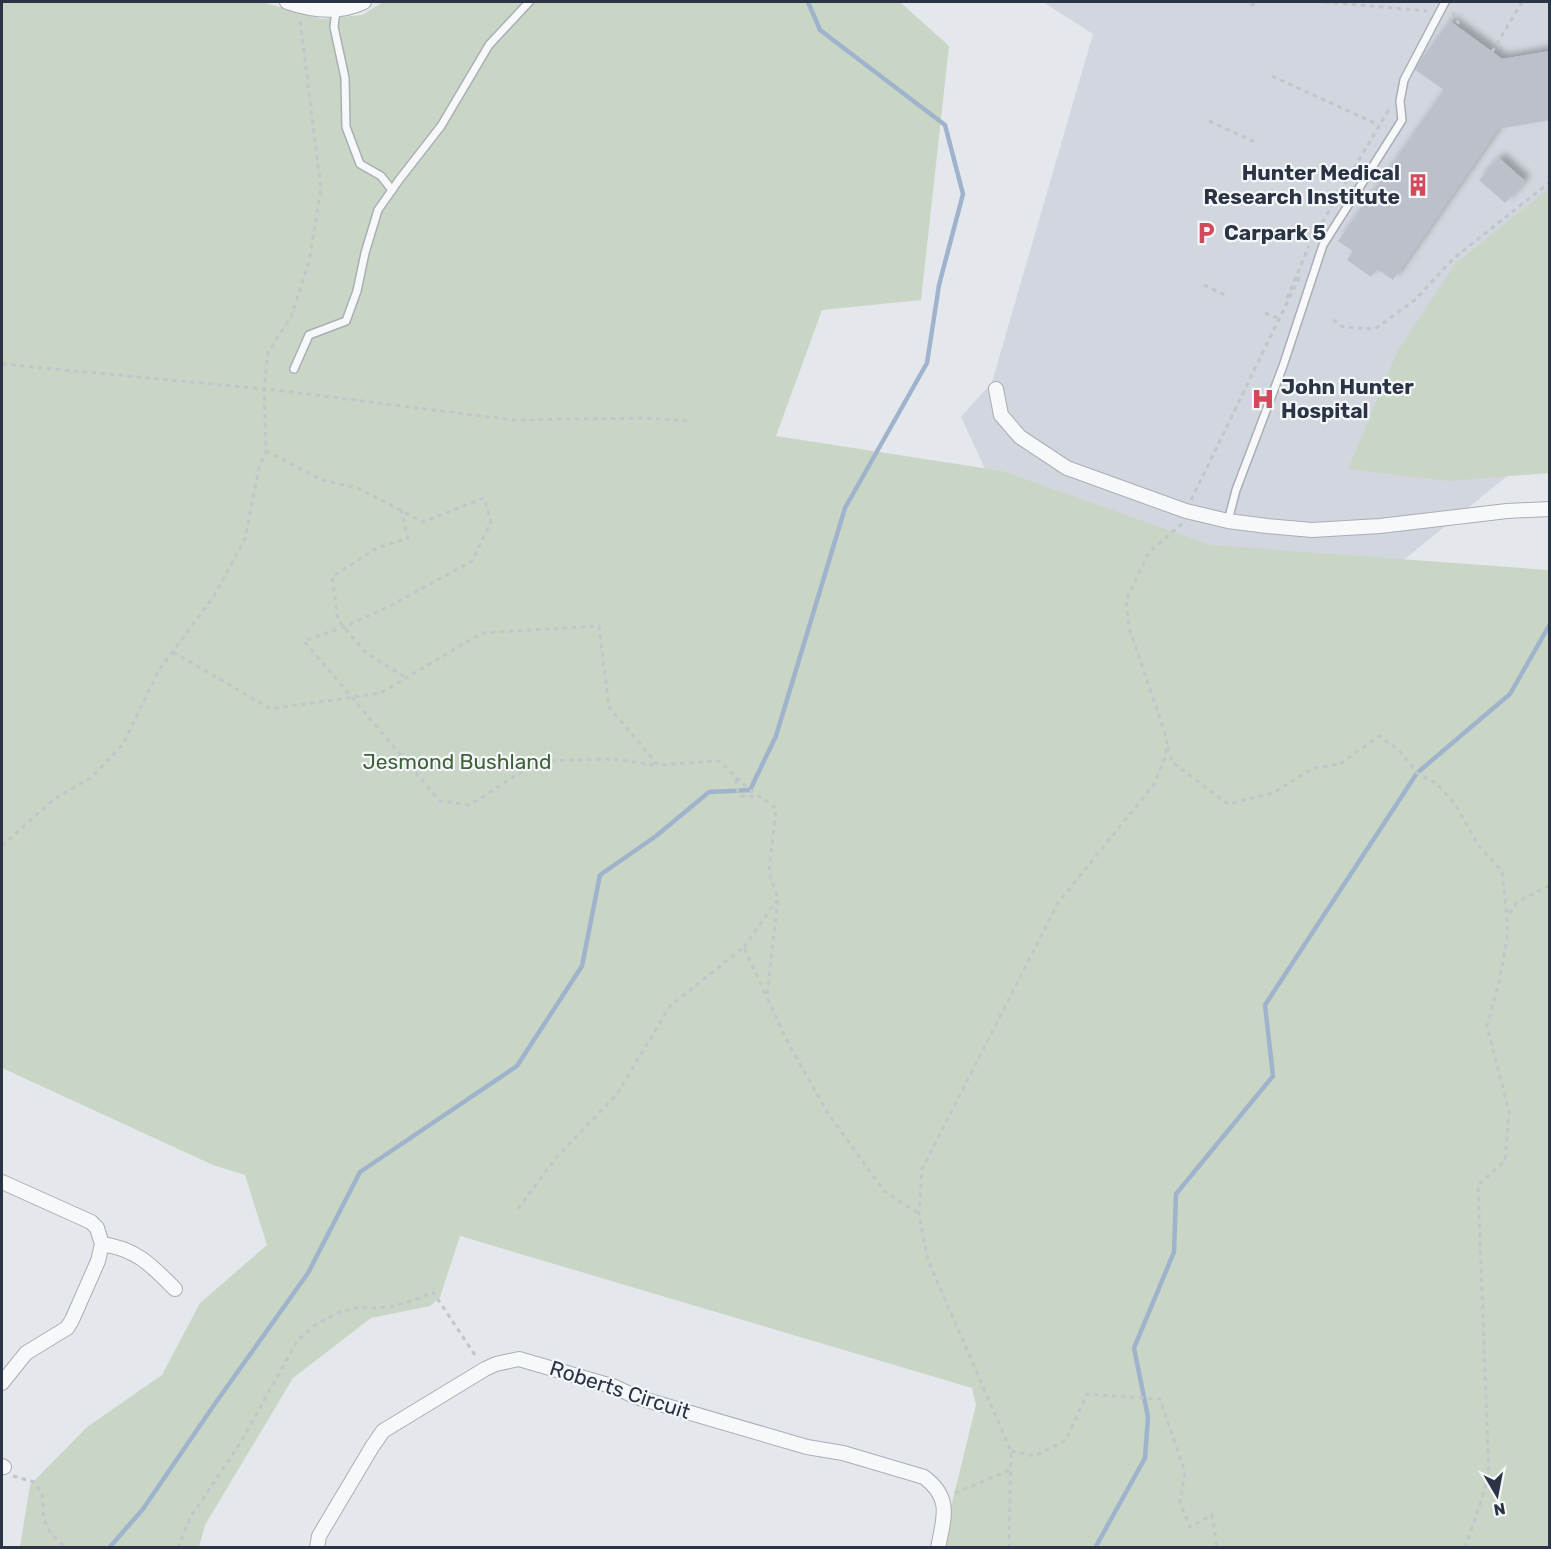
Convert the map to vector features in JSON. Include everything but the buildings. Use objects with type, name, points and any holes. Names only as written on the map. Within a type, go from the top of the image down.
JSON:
[{"type":"street","points":[[292,3],[322,10],[336,10],[349,9],[364,2]]},
{"type":"street","points":[[996,389],[1001,415],[1020,437],[1067,468],[1186,511],[1228,521],[1312,530],[1380,526],[1550,508]]},
{"type":"street","points":[[2,1182],[91,1222],[97,1228],[102,1244],[98,1261],[67,1328],[26,1353],[2,1383]]},
{"type":"street","points":[[102,1244],[119,1247],[139,1256],[175,1289]]},
{"type":"street","name":"Roberts Circuit","points":[[317,1548],[319,1536],[384,1431],[485,1369],[508,1360],[519,1359],[615,1387],[636,1397],[795,1444],[816,1450],[843,1452],[924,1477],[934,1484],[942,1498]]},
{"type":"street","points":[[938,1548],[945,1516],[942,1498]]},
{"type":"lane","points":[[294,369],[309,335],[346,321],[357,291],[378,210],[441,126],[489,45],[529,2]]},
{"type":"lane","points":[[1228,521],[1236,490],[1279,376],[1323,245],[1402,120],[1400,101],[1404,80],[1445,2]]},
{"type":"lane","points":[[336,10],[334,27],[345,78],[346,127],[360,164],[381,176],[392,190]]},
{"type":"path","points":[[1251,6],[1256,2]]},
{"type":"path","points":[[1324,2],[1453,13]]},
{"type":"path","points":[[1456,2],[1453,13],[1461,26]]},
{"type":"path","points":[[1492,51],[1522,2]]},
{"type":"path","points":[[2,846],[54,799],[92,777],[123,744],[159,670],[214,596],[245,539],[259,468],[266,451],[264,389],[268,352],[291,317],[309,262],[321,189],[292,3]]},
{"type":"path","points":[[1272,76],[1379,125]]},
{"type":"path","points":[[1209,121],[1257,143]]},
{"type":"path","points":[[1333,320],[1343,327],[1375,329],[1416,299],[1454,258],[1550,182]]},
{"type":"path","points":[[1350,185],[1320,231],[1186,511],[1182,524],[1149,552],[1126,600],[1129,628],[1172,762],[1228,804],[1274,793],[1314,768],[1340,764],[1379,736],[1398,750],[1417,773],[1436,783],[1455,804],[1479,846],[1502,871],[1507,939],[1500,978],[1487,1026],[1509,1112],[1505,1161],[1478,1185],[1490,1477],[1465,1548]]},
{"type":"path","points":[[1204,285],[1227,296]]},
{"type":"path","points":[[1265,313],[1278,319]]},
{"type":"path","points":[[2,364],[264,389],[513,420],[645,418],[688,421]]},
{"type":"path","points":[[266,451],[322,480],[358,488],[423,522],[484,498],[491,521],[472,561],[390,606],[344,627],[304,641],[440,801],[470,806],[538,761],[611,759],[658,765],[718,761],[776,808],[769,873],[778,898],[767,997]]},
{"type":"path","points":[[401,509],[408,538],[377,548],[332,577],[338,620],[366,653],[406,678]]},
{"type":"path","points":[[173,651],[271,709],[381,693],[482,633],[599,626],[609,707],[658,765]]},
{"type":"path","points":[[1009,1548],[1011,1451],[928,1260],[919,1214],[922,1169],[1058,903],[1155,783],[1165,757],[1167,743]]},
{"type":"path","points":[[736,777],[738,794],[745,797],[759,796]]},
{"type":"path","points":[[1507,918],[1517,902],[1550,885]]},
{"type":"path","points":[[518,1209],[555,1159],[618,1094],[670,1006],[744,947],[778,898]]},
{"type":"path","points":[[744,947],[786,1039],[826,1112],[884,1191],[919,1214]]},
{"type":"path","points":[[178,1548],[190,1518],[241,1442],[297,1341],[315,1325],[337,1313],[359,1307],[390,1307],[433,1292],[485,1369]]},
{"type":"path","points":[[1011,1451],[1035,1456],[1066,1440],[1087,1394],[1160,1399],[1185,1472],[1180,1503],[1190,1527],[1212,1515],[1217,1548]]},
{"type":"path","points":[[3,1466],[10,1470],[13,1476],[34,1482],[42,1494],[44,1519],[51,1534],[66,1548]]},
{"type":"path","points":[[942,1498],[1011,1470]]},
{"type":"shaded area","name":"John Hunter Hospital","points":[[1043,2],[1549,2],[1549,472],[1516,469],[1130,781],[961,417],[992,382],[1093,34]]},
{"type":"green space","name":"Jesmond Bushland","points":[[2,2],[262,2],[322,19],[362,15],[383,2],[900,2],[949,46],[921,300],[822,310],[776,436],[1002,471],[1210,545],[1549,570],[1549,1547],[944,1547],[951,1507],[976,1405],[972,1388],[460,1236],[440,1297],[430,1306],[371,1318],[293,1378],[205,1525],[199,1547],[20,1547],[30,1485],[87,1427],[162,1375],[200,1303],[267,1245],[245,1175],[213,1165],[2,1068]]},
{"type":"green space","points":[[1549,188],[1549,473],[1449,481],[1348,469],[1397,352],[1456,263]]},
{"type":"waterway","points":[[109,1548],[143,1509],[308,1273],[360,1172],[517,1066],[582,966],[600,875],[656,836],[709,792],[750,790],[776,736],[845,508],[927,363],[939,285],[963,194],[945,125],[820,30],[808,2]]},
{"type":"waterway","points":[[1095,1548],[1145,1458],[1148,1417],[1134,1348],[1174,1252],[1176,1194],[1273,1076],[1265,1005],[1417,773],[1510,694],[1550,624]]},
{"type":"place","name":"Hunter Medical Research Institute","points":[[1418,185]]},
{"type":"place","name":"Carpark 5","points":[[1206,233]]},
{"type":"place","name":"John Hunter Hospital","points":[[1263,399]]}]
